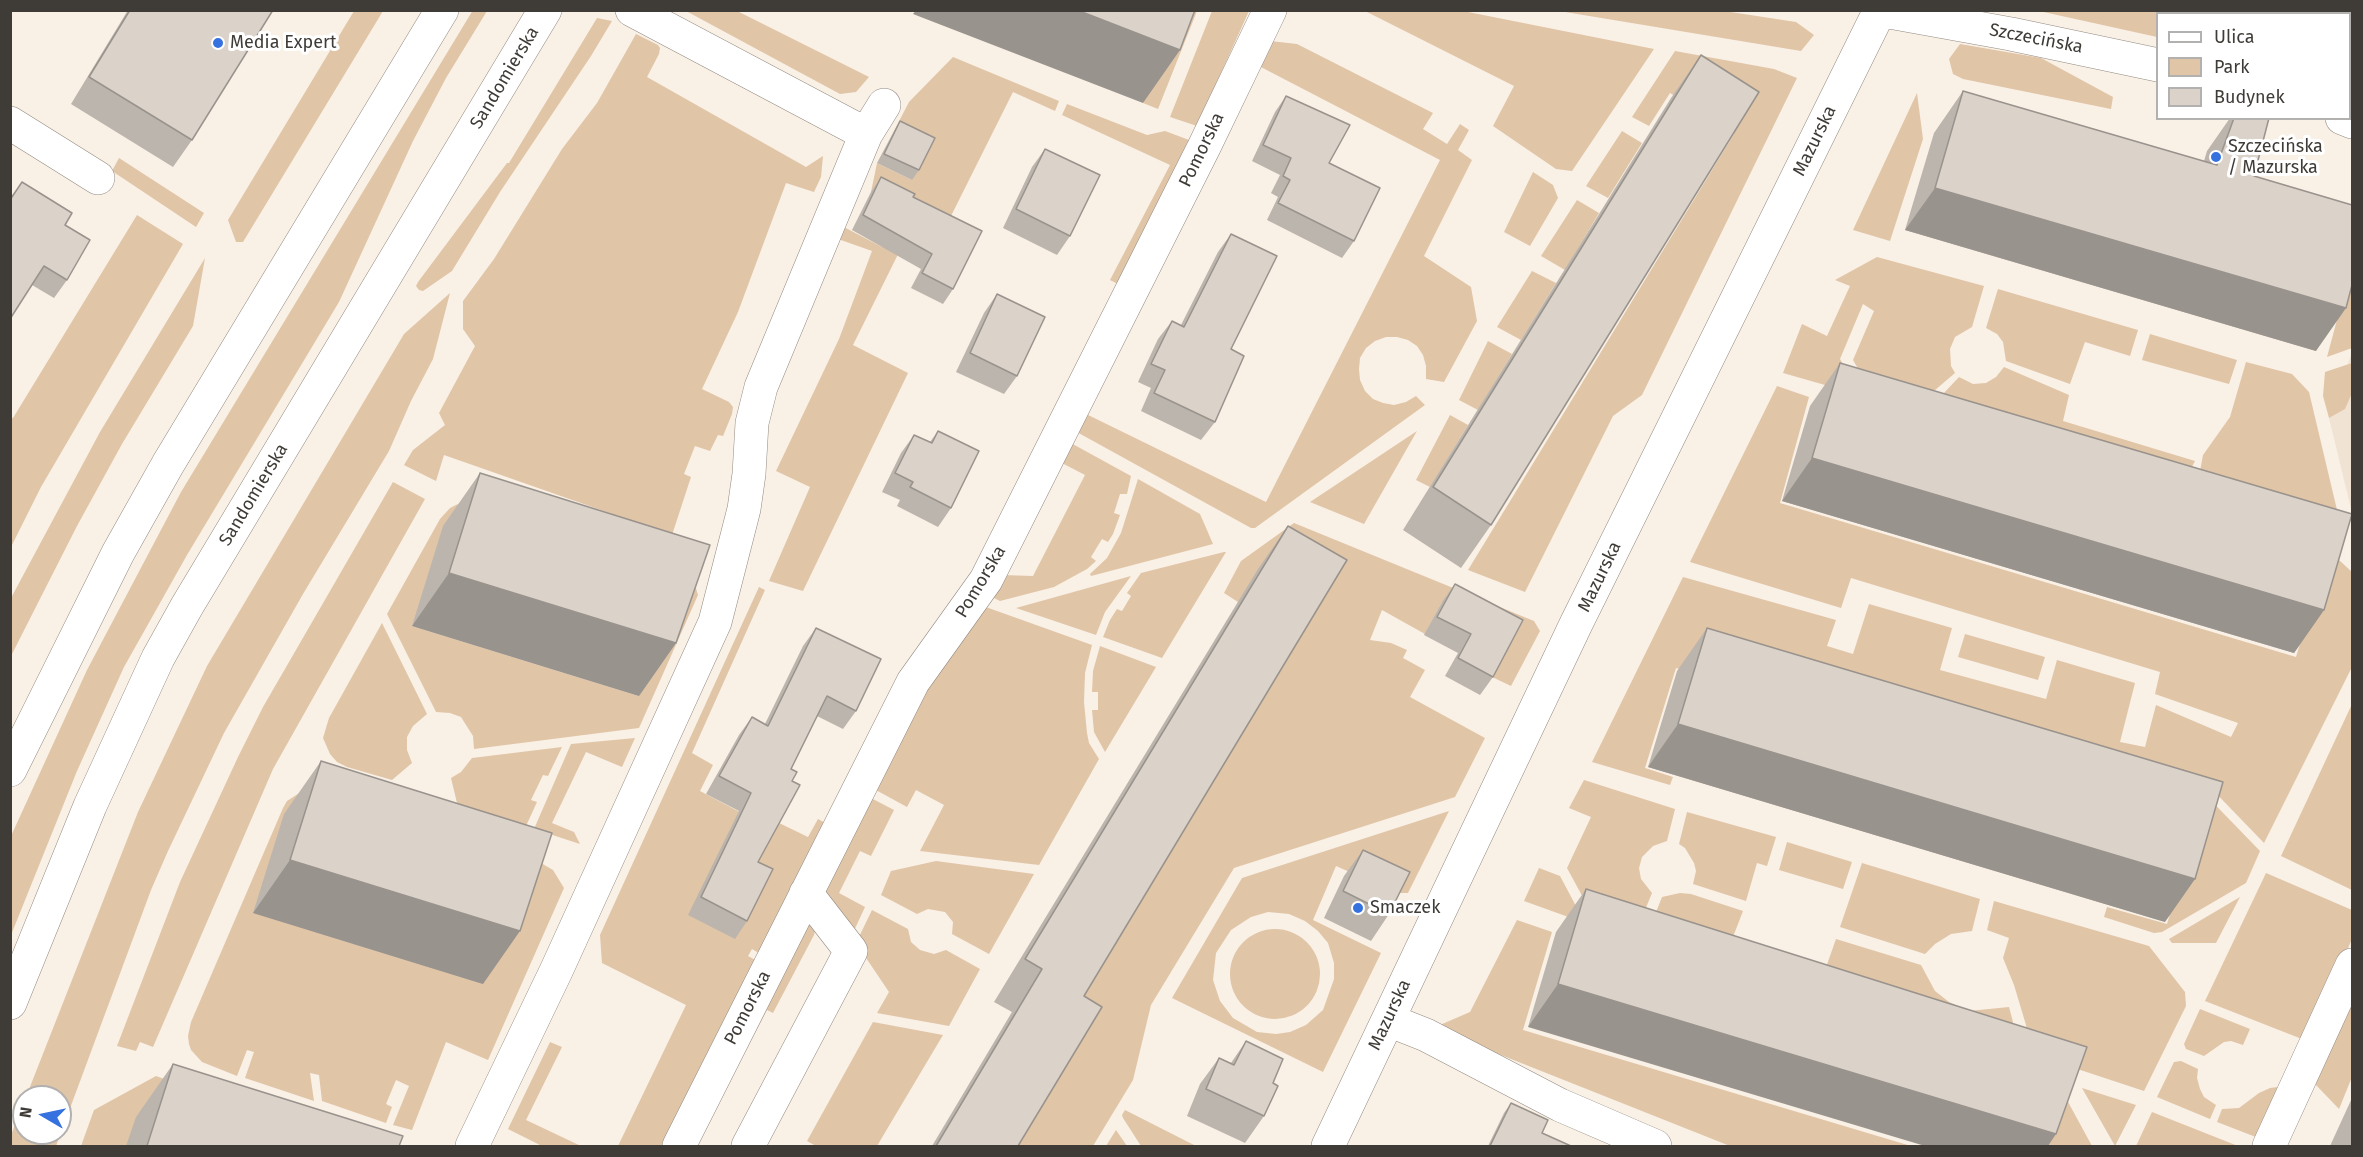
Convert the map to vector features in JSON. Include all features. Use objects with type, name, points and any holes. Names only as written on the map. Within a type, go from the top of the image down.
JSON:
[{"type":"street","points":[[10,770],[102,584],[168,464],[442,10]]},
{"type":"street","name":"Sandomierska","points":[[10,1003],[90,806],[158,658],[545,10]]},
{"type":"street","points":[[632,10],[866,134]]},
{"type":"street","name":"Szczecińska","points":[[1879,11],[2023,36],[2156,65]]},
{"type":"street","name":"Mazurska","points":[[1328,1146],[1576,624],[1879,11]]},
{"type":"street","name":"Pomorska","points":[[679,1146],[913,682],[986,580],[1270,12]]},
{"type":"street","points":[[472,1146],[557,969],[715,622],[744,509],[755,406],[866,134],[884,105]]},
{"type":"street","points":[[10,123],[98,178]]},
{"type":"street","points":[[748,1146],[851,951],[806,893]]},
{"type":"street","points":[[2269,1146],[2352,965]]},
{"type":"street","points":[[1388,1020],[1426,1035],[1560,1105],[1655,1146]]},
{"type":"shaded area","points":[[2352,352],[2352,513],[2329,418]]},
{"type":"green space","points":[[473,10],[487,11],[446,78],[413,141],[339,302],[187,555],[124,667],[77,771],[11,935],[11,836],[87,670],[181,492]]},
{"type":"green space","points":[[2155,10],[2164,12],[2156,12],[2156,37],[2039,11]]},
{"type":"green space","points":[[354,11],[383,11],[243,242],[236,242],[228,220]]},
{"type":"green space","points":[[686,11],[737,11],[869,77],[856,92],[840,94]]},
{"type":"green space","points":[[1179,11],[1197,11],[1158,109],[1143,103]]},
{"type":"green space","points":[[1212,11],[1249,11],[1197,126],[1170,117]]},
{"type":"green space","points":[[1365,11],[1463,11],[1654,49],[1572,171],[1556,169],[1493,126],[1514,86]]},
{"type":"green space","points":[[1559,11],[1724,11],[1796,22],[1814,35],[1801,51]]},
{"type":"green space","points":[[597,18],[612,21],[500,192],[452,271],[423,291],[419,290],[416,286],[418,282],[509,163]]},
{"type":"green space","points":[[636,34],[660,48],[647,77],[806,167],[823,156],[821,177],[814,192],[786,183],[738,312],[702,389],[729,402],[733,407],[732,414],[723,436],[718,435],[710,451],[695,446],[684,474],[691,477],[672,535],[444,455],[436,481],[404,465],[413,450],[445,425],[439,413],[475,346],[463,329],[463,301],[494,259],[562,149],[597,103]]},
{"type":"green space","points":[[1270,41],[1297,44],[1433,113],[1423,129],[1447,144],[1460,124],[1469,130],[1458,150],[1472,160],[1424,256],[1471,287],[1477,321],[1444,382],[1426,379],[1423,355],[1417,346],[1408,340],[1386,337],[1366,348],[1360,358],[1360,380],[1365,391],[1373,399],[1394,405],[1416,396],[1425,405],[1255,528],[1251,528],[1075,431],[1084,413],[1266,502],[1440,160],[1257,65]]},
{"type":"green space","points":[[1960,44],[2041,58],[2113,97],[2111,109],[1963,79],[1953,74],[1949,59]]},
{"type":"green space","points":[[1675,51],[1774,69],[1797,78],[1642,395],[1613,416],[1525,592],[1468,570],[1734,134],[1670,93],[1649,126],[1632,117]]},
{"type":"green space","points":[[953,57],[1059,101],[1055,111],[1013,92],[943,232],[916,218],[853,345],[908,373],[803,591],[769,581],[810,487],[776,471],[839,339],[872,251],[838,239],[842,226],[882,247],[904,209],[871,192],[877,163],[912,180],[894,131],[909,102]]},
{"type":"green space","points":[[1917,93],[1923,139],[1890,241],[1853,230]]},
{"type":"green space","points":[[1067,104],[1147,135],[1165,131],[1189,140],[1118,284],[1110,280],[1170,165],[1062,115]]},
{"type":"green space","points":[[1622,131],[1642,143],[1608,198],[1586,186]]},
{"type":"green space","points":[[119,158],[204,213],[196,227],[112,171]]},
{"type":"green space","points":[[1533,172],[1553,185],[1558,198],[1530,246],[1504,232]]},
{"type":"green space","points":[[1577,200],[1599,213],[1565,270],[1541,256]]},
{"type":"green space","points":[[137,215],[183,244],[41,487],[11,547],[11,417],[13,418]]},
{"type":"green space","points":[[1877,257],[1984,286],[1972,327],[1955,337],[1950,349],[1951,366],[1955,373],[1914,408],[1875,398],[1853,360],[1874,311],[1863,304],[1840,359],[1860,395],[1783,373],[1802,324],[1827,336],[1850,286],[1835,280]]},
{"type":"green space","points":[[205,258],[193,326],[122,444],[77,526],[11,656],[11,598],[100,432]]},
{"type":"green space","points":[[2352,264],[2352,348],[2327,357]]},
{"type":"green space","points":[[1532,271],[1556,283],[1521,340],[1497,327]]},
{"type":"green space","points":[[1998,289],[2138,330],[2130,356],[2085,342],[2070,384],[2006,361],[2003,342],[1997,334],[1986,328]]},
{"type":"green space","points":[[450,293],[433,359],[389,451],[303,594],[224,733],[168,851],[151,890],[72,1103],[72,1085],[31,1085],[138,812],[207,666],[404,334]]},
{"type":"green space","points":[[2150,334],[2237,360],[2229,384],[2142,360]]},
{"type":"green space","points":[[1488,341],[1512,354],[1478,410],[1459,400]]},
{"type":"green space","points":[[2246,362],[2292,374],[2309,392],[2342,531],[2196,493],[2203,455],[2230,417]]},
{"type":"green space","points":[[2352,363],[2352,393],[2345,409],[2329,418],[2323,396],[2325,372]]},
{"type":"green space","points":[[2004,367],[2069,395],[2063,421],[2195,461],[2183,483],[1927,411],[1959,377],[1973,384],[1986,383],[1996,377]]},
{"type":"green space","points":[[1777,386],[1809,397],[1780,503],[2296,657],[2328,550],[2351,571],[2352,667],[2264,843],[2207,784],[2196,785],[2260,851],[2246,883],[2162,932],[2154,933],[2104,917],[2107,907],[2167,924],[2196,824],[1676,668],[1645,768],[1673,777],[1670,785],[1592,762],[1683,577],[1836,620],[1827,646],[1853,654],[1869,604],[1952,628],[1940,670],[2046,699],[2057,660],[2135,683],[2120,742],[2145,747],[2156,705],[2231,737],[2238,723],[2155,694],[2160,672],[1851,578],[1841,608],[1690,562]]},
{"type":"green space","points":[[1450,415],[1468,425],[1430,487],[1416,480]]},
{"type":"green space","points":[[1417,431],[1364,524],[1310,502]]},
{"type":"green space","points":[[1069,442],[1131,476],[1127,494],[1120,494],[1114,513],[1120,515],[1113,534],[1108,542],[1102,539],[1091,557],[1096,561],[1087,569],[1054,587],[1000,601],[990,596],[1002,575],[1033,576],[1085,475],[1058,461]]},
{"type":"green space","points":[[1138,479],[1200,514],[1213,544],[1091,576],[1090,574],[1107,558],[1121,533]]},
{"type":"green space","points":[[393,482],[425,499],[273,769],[153,1047],[140,1042],[136,1051],[117,1046],[180,882],[238,757],[263,707]]},
{"type":"green space","points":[[466,500],[412,626],[639,696],[694,582],[698,595],[639,728],[474,749],[473,736],[461,717],[436,712],[387,614],[440,519],[450,508]]},
{"type":"green space","points":[[1294,523],[1534,621],[1540,631],[1511,686],[1490,676],[1442,602],[1425,634],[1382,610],[1370,640],[1391,643],[1407,650],[1403,658],[1425,670],[1410,697],[1485,738],[1455,797],[1234,868],[1151,1005],[1133,1080],[1093,1146],[1014,1146],[1054,1039],[1238,602],[1224,593],[1241,561]]},
{"type":"green space","points":[[1226,552],[1162,658],[1103,637],[1117,609],[1122,611],[1131,596],[1127,593],[1141,573]]},
{"type":"green space","points":[[1131,576],[1105,612],[1096,635],[1016,608]]},
{"type":"green space","points":[[759,587],[765,590],[692,753],[713,765],[700,791],[772,829],[777,822],[808,837],[818,819],[829,825],[762,955],[752,949],[748,956],[759,962],[666,1146],[618,1146],[686,1005],[602,963],[600,935]]},
{"type":"green space","points":[[983,606],[1092,645],[1085,673],[1084,702],[1089,743],[1099,759],[1039,865],[920,851],[944,805],[916,790],[907,807],[874,789],[914,709]]},
{"type":"green space","points":[[382,623],[427,714],[413,726],[407,737],[407,750],[412,763],[392,780],[337,762],[330,754],[323,738],[329,718]]},
{"type":"green space","points":[[1965,634],[2045,657],[2038,680],[1958,657]]},
{"type":"green space","points":[[1100,646],[1156,667],[1105,752],[1094,732],[1092,710],[1098,710],[1098,692],[1092,692],[1093,671]]},
{"type":"green space","points":[[2352,704],[2352,890],[2281,856]]},
{"type":"green space","points":[[635,738],[622,767],[586,752],[552,823],[574,832],[580,844],[534,829],[571,744]]},
{"type":"green space","points":[[562,747],[548,776],[543,775],[531,800],[537,802],[526,826],[457,803],[451,778],[461,772],[472,758]]},
{"type":"green space","points":[[1584,780],[1675,809],[1667,841],[1653,846],[1642,857],[1639,868],[1641,879],[1652,893],[1634,937],[1599,927],[1567,868],[1591,817],[1569,808]]},
{"type":"green space","points":[[301,792],[534,859],[553,870],[564,888],[488,1060],[446,1042],[412,1130],[393,1125],[409,1086],[396,1080],[386,1104],[392,1107],[386,1123],[322,1101],[319,1075],[310,1073],[314,1101],[245,1078],[254,1052],[247,1050],[237,1076],[202,1062],[191,1050],[189,1044],[191,1022],[283,808],[287,801]]},
{"type":"green space","points":[[869,797],[894,810],[871,856],[860,851],[839,893],[865,907],[852,935],[833,908],[823,887]]},
{"type":"green space","points":[[1449,811],[1408,893],[1397,893],[1336,866],[1313,920],[1381,953],[1323,1072],[1172,998],[1242,878]],"holes":[[[1268,912],[1289,914],[1305,921],[1328,943],[1334,963],[1334,979],[1323,1010],[1306,1025],[1290,1032],[1276,1034],[1257,1032],[1233,1018],[1220,1001],[1213,980],[1216,953],[1231,930],[1251,917]]]},
{"type":"green space","points":[[1687,812],[1776,837],[1767,866],[1757,863],[1746,901],[1693,884],[1696,871],[1694,863],[1685,848],[1679,844]]},
{"type":"green space","points":[[1787,842],[1852,862],[1843,889],[1779,870]]},
{"type":"green space","points":[[936,861],[1034,874],[989,954],[952,934],[953,922],[945,912],[928,909],[917,914],[881,895],[891,871]]},
{"type":"green space","points":[[1862,863],[1980,899],[1972,931],[1951,934],[1935,944],[1925,954],[1840,927]]},
{"type":"green space","points":[[1539,868],[1560,876],[1585,923],[1524,901]]},
{"type":"green space","points":[[2266,873],[2352,910],[2352,939],[2307,1041],[2205,1001]]},
{"type":"green space","points":[[1680,893],[1691,894],[1743,911],[1733,937],[1645,940],[1662,897]]},
{"type":"green space","points":[[2240,897],[2216,943],[2172,943],[2169,939]]},
{"type":"green space","points":[[1994,901],[2149,946],[2185,992],[2186,1006],[2144,1091],[2029,1053],[2026,1025],[2003,958],[2009,938],[1987,930]]},
{"type":"green space","points":[[810,908],[816,927],[814,935],[773,1013],[767,1010],[696,1146]]},
{"type":"green space","points":[[872,910],[908,929],[911,942],[920,950],[934,954],[946,950],[980,969],[949,1026],[877,1013],[889,992],[856,943]]},
{"type":"green space","points":[[1517,920],[1552,932],[1523,1030],[1911,1146],[1730,1146],[1433,1028],[1470,1012]]},
{"type":"green space","points":[[1275,929],[1292,932],[1307,942],[1317,957],[1320,974],[1317,991],[1307,1006],[1292,1016],[1275,1019],[1258,1016],[1243,1006],[1233,991],[1230,974],[1233,957],[1243,942],[1258,932]]},
{"type":"green space","points":[[1836,939],[1921,965],[1935,991],[1949,1002],[1969,1011],[2009,1007],[2013,1022],[2012,1047],[1818,990]]},
{"type":"green space","points":[[2352,999],[2352,1077],[2339,1109],[2315,1084]]},
{"type":"green space","points":[[2200,1009],[2250,1029],[2243,1045],[2231,1041],[2224,1042],[2204,1056],[2186,1049],[2184,1044]]},
{"type":"green space","points":[[873,1022],[943,1035],[877,1146],[816,1146],[807,1141]]},
{"type":"green space","points":[[550,1042],[562,1047],[526,1120],[581,1146],[542,1146],[508,1129]]},
{"type":"green space","points":[[2181,1061],[2198,1069],[2197,1078],[2204,1097],[2216,1105],[2210,1119],[2157,1097],[2174,1062]]},
{"type":"green space","points":[[156,1076],[167,1080],[126,1146],[81,1146],[94,1110]]},
{"type":"green space","points":[[2286,1086],[2261,1139],[2217,1122],[2222,1109],[2239,1108],[2259,1093],[2270,1088]]},
{"type":"green space","points":[[2082,1088],[2136,1105],[2115,1146]]},
{"type":"green space","points":[[2061,1089],[2092,1146],[2040,1146]]},
{"type":"green space","points":[[1125,1110],[1196,1146],[1141,1146],[1123,1118]]},
{"type":"green space","points":[[2152,1112],[2238,1146],[2136,1146]]},
{"type":"green space","points":[[1116,1130],[1127,1146],[1106,1146]]},
{"type":"green space","points":[[12,1132],[12,1145],[56,1145],[11,1146]]},
{"type":"building","points":[[130,10],[273,10],[192,140],[89,77]]},
{"type":"building","points":[[1077,10],[1195,10],[1180,50]]},
{"type":"building","points":[[1701,55],[1759,92],[1491,525],[1433,487]]},
{"type":"building","points":[[1963,91],[2217,165],[2233,120],[2268,120],[2254,176],[2352,205],[2352,285],[2346,308],[1935,188]]},
{"type":"building","points":[[1286,96],[1350,125],[1329,163],[1380,188],[1354,241],[1278,203],[1290,180],[1283,176],[1291,158],[1263,145]]},
{"type":"building","points":[[900,121],[935,138],[919,170],[884,154]]},
{"type":"building","points":[[1045,149],[1100,175],[1070,236],[1016,209]]},
{"type":"building","points":[[881,177],[915,194],[913,197],[982,231],[953,289],[922,273],[932,254],[863,215]]},
{"type":"building","points":[[22,182],[72,213],[65,225],[90,240],[67,280],[44,266],[10,319],[10,200]]},
{"type":"building","points":[[1231,234],[1277,256],[1231,349],[1244,356],[1215,422],[1154,393],[1165,370],[1151,364],[1172,321],[1184,327]]},
{"type":"building","points":[[997,294],[1045,317],[1017,376],[970,353]]},
{"type":"building","points":[[1840,363],[2352,514],[2324,610],[1812,458]]},
{"type":"building","points":[[938,431],[979,451],[951,508],[910,487],[913,482],[895,473],[914,435],[932,443]]},
{"type":"building","points":[[480,473],[710,545],[676,643],[449,573]]},
{"type":"building","points":[[1288,526],[1347,560],[1084,996],[1102,1007],[1018,1146],[936,1146],[1042,969],[1025,959]]},
{"type":"building","points":[[1455,584],[1523,620],[1493,677],[1458,658],[1471,634],[1437,617]]},
{"type":"building","points":[[816,628],[881,659],[856,711],[827,696],[791,769],[797,772],[792,781],[800,785],[758,862],[773,869],[747,921],[701,897],[751,793],[719,776],[752,717],[768,726]]},
{"type":"building","points":[[1707,628],[2223,782],[2195,879],[1678,724]]},
{"type":"building","points":[[321,761],[552,833],[520,931],[290,860]]},
{"type":"building","points":[[1363,850],[1410,872],[1389,914],[1343,891]]},
{"type":"building","points":[[1586,889],[2087,1047],[2056,1134],[1558,984]]},
{"type":"building","points":[[1246,1041],[1283,1059],[1273,1083],[1278,1086],[1264,1116],[1206,1089],[1219,1058],[1234,1065]]},
{"type":"building","points":[[173,1064],[403,1136],[399,1146],[147,1146]]},
{"type":"building","points":[[1511,1103],[1548,1120],[1542,1133],[1571,1146],[1490,1146]]},
{"type":"place","name":"Media Expert","points":[[218,43]]},
{"type":"place","name":"Szczecińska / Mazurska","points":[[2216,157]]},
{"type":"place","name":"Smaczek","points":[[1358,908]]}]
